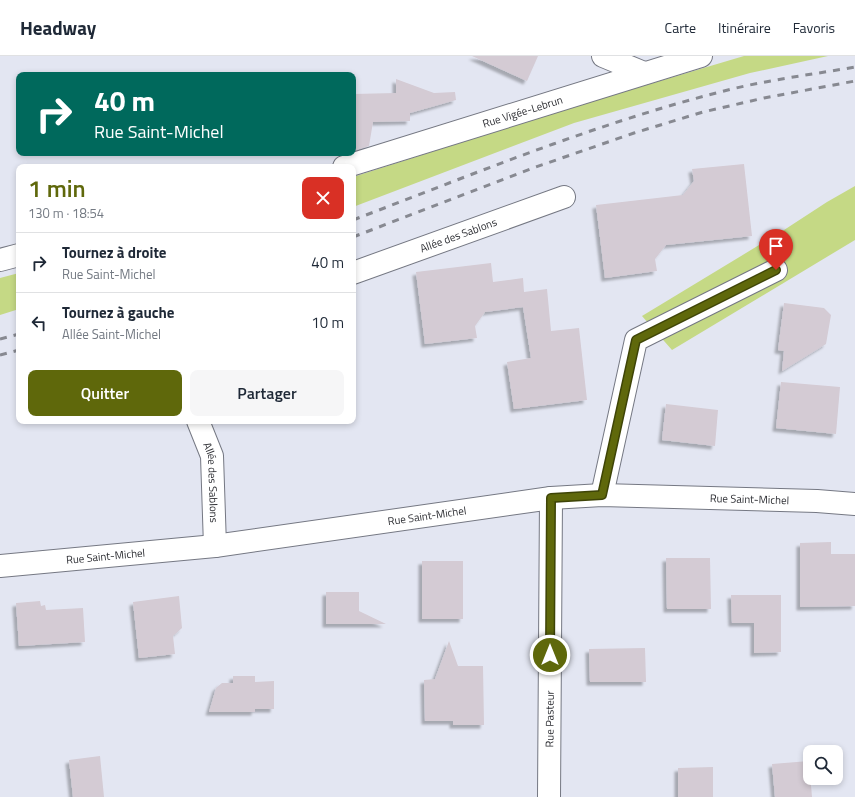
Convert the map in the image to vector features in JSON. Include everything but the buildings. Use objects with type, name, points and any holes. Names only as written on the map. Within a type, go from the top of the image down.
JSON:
[{"type":"street","points":[[603,56],[644,73]]},
{"type":"street","name":"Rue Vigée-Lebrun","points":[[354,164],[696,57]]},
{"type":"street","name":"Allée des Sablons","points":[[356,272],[564,197]]},
{"type":"street","points":[[0,260],[16,256]]},
{"type":"street","points":[[602,495],[636,340],[776,270]]},
{"type":"street","name":"Allée des Sablons","points":[[199,424],[212,456],[215,546]]},
{"type":"street","name":"Rue Saint-Michel","points":[[0,566],[215,546],[551,498],[602,495],[817,501],[855,504]]},
{"type":"street","name":"Rue Pasteur","points":[[549,797],[551,498]]},
{"type":"green space","points":[[744,56],[828,56],[750,73],[574,123],[356,206],[356,176],[569,108]]},
{"type":"green space","points":[[855,186],[855,240],[672,350],[642,316],[784,230],[827,202]]},
{"type":"green space","points":[[16,274],[16,310],[0,315],[0,278]]},
{"type":"railway","points":[[356,219],[542,148],[638,115],[736,88],[780,79],[855,67]]},
{"type":"railway","points":[[356,236],[533,168],[634,133],[703,112],[764,98],[855,81]]},
{"type":"railway","points":[[0,339],[16,335]]},
{"type":"railway","points":[[0,355],[16,351]]},
{"type":"route","points":[[550,655],[551,498],[602,495],[636,340],[776,270]]}]
